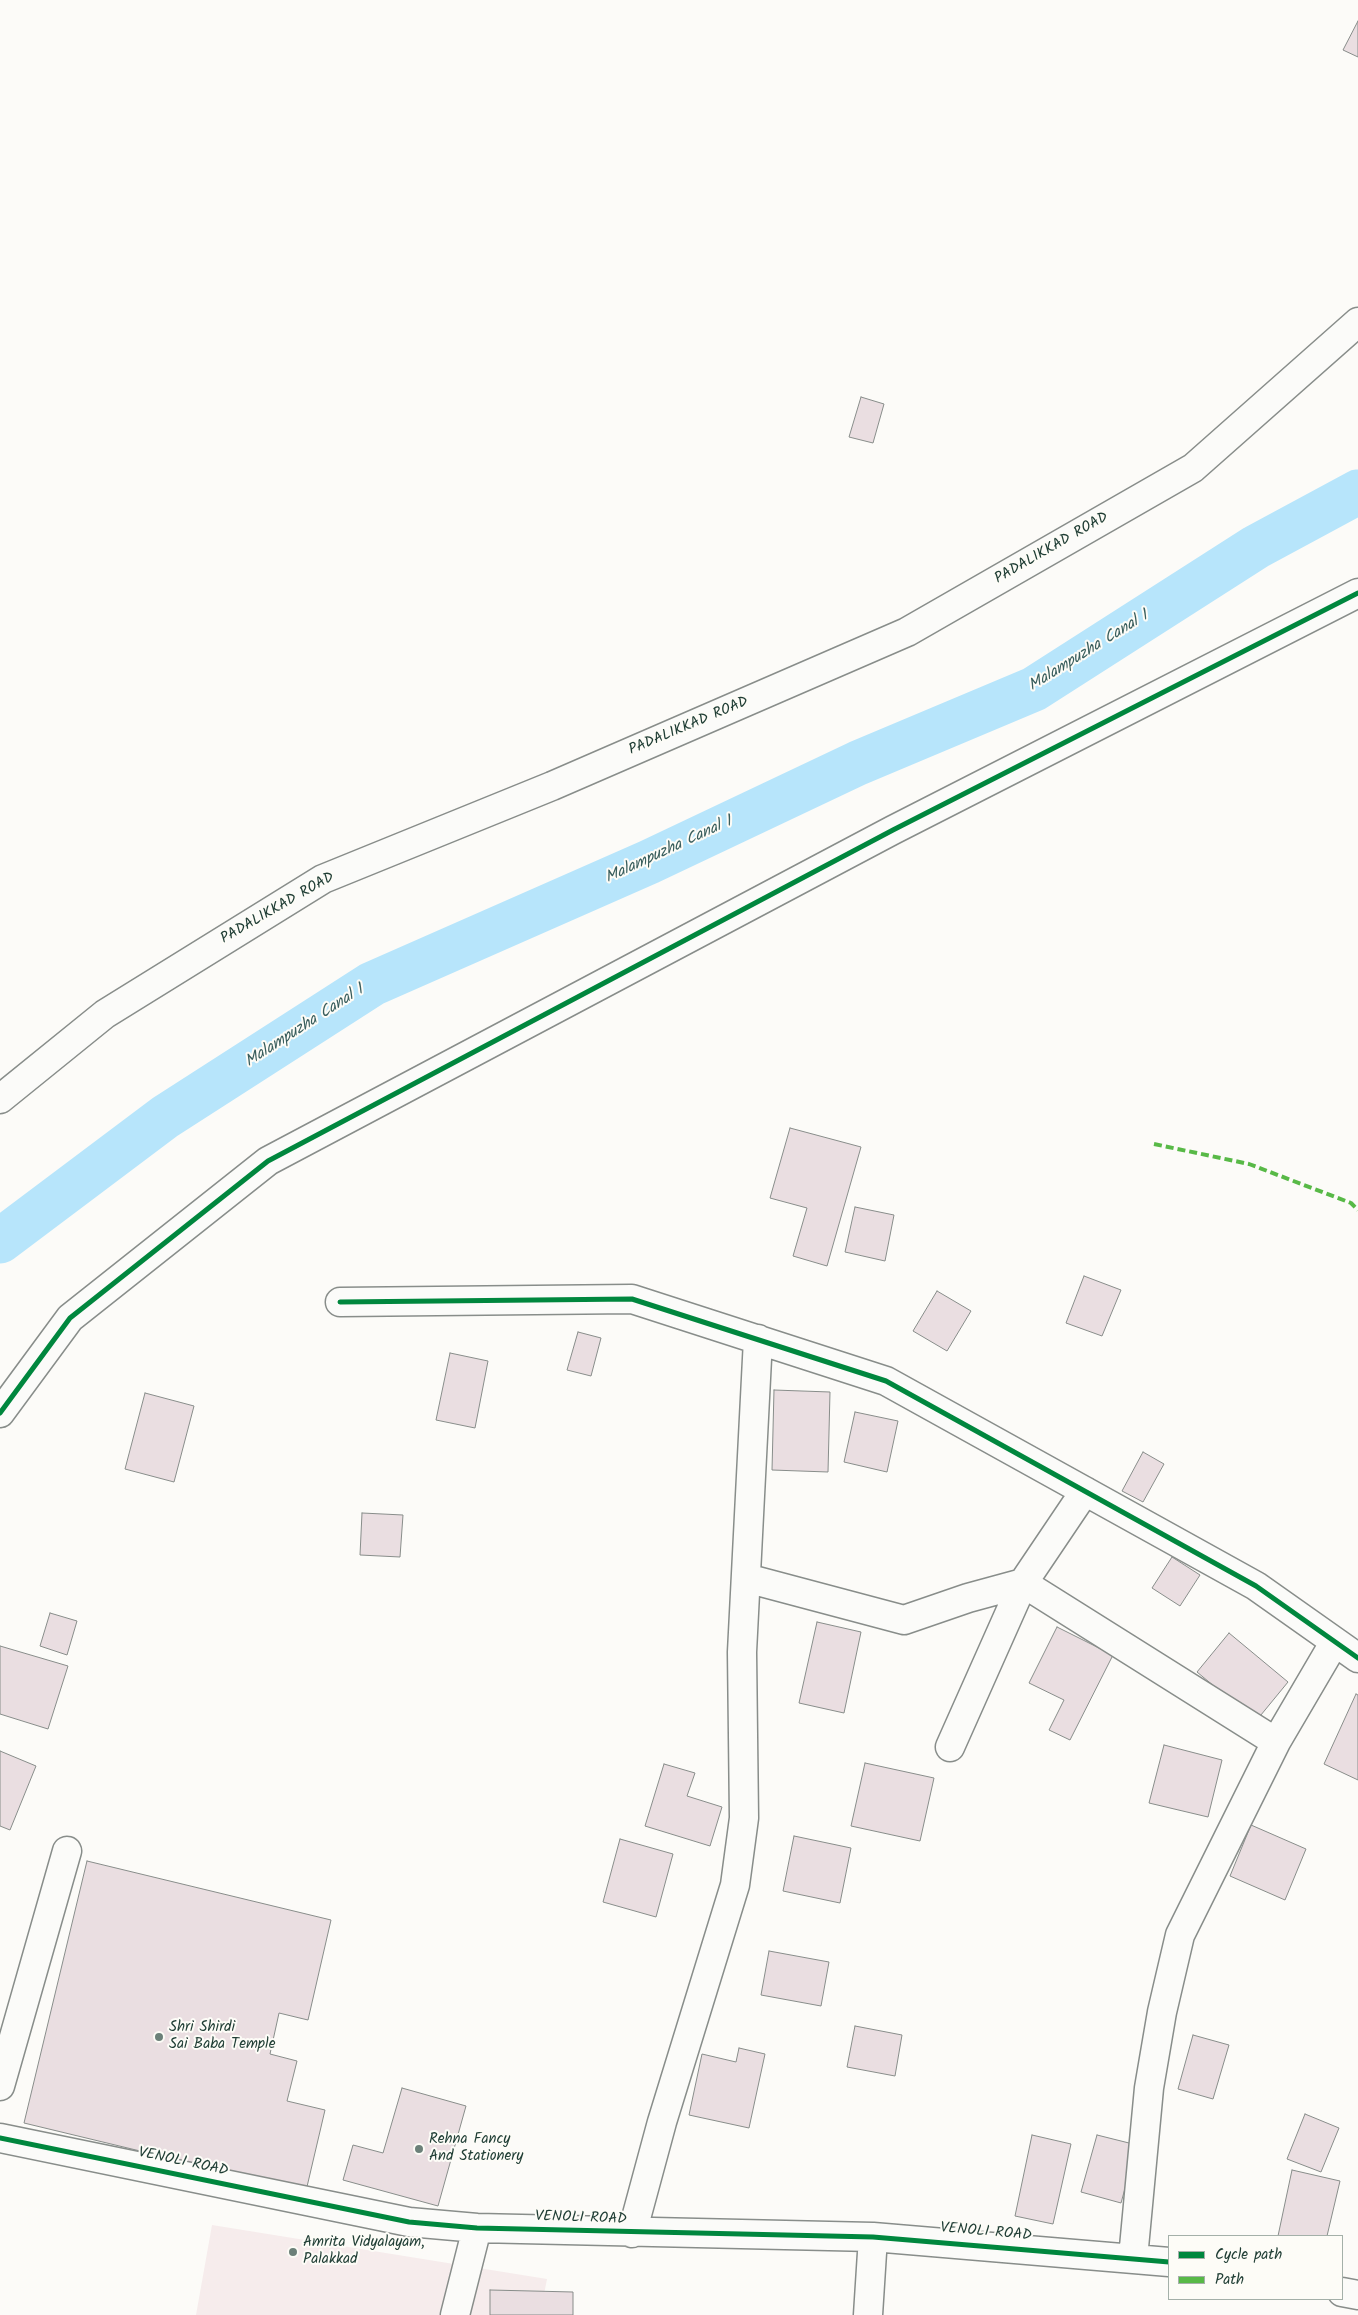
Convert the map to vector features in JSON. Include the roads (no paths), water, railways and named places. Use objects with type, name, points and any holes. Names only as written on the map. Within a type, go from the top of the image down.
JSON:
[{"type":"street","name":"PADALIKKAD ROAD","points":[[0,1099],[105,1014],[323,880],[552,786],[908,632],[1193,468],[1358,322]]},
{"type":"street","points":[[0,1413],[70,1318],[268,1161],[893,830],[1358,593]]},
{"type":"street","points":[[340,1302],[632,1298],[886,1381],[1256,1586],[1334,1643],[1358,1658]]},
{"type":"street","points":[[632,2233],[662,2122],[735,1884],[744,1818],[742,1652],[758,1339]]},
{"type":"street","points":[[950,1747],[1023,1583],[1086,1491]]},
{"type":"street","points":[[746,1578],[904,1620],[968,1598],[1023,1583],[1276,1742]]},
{"type":"street","points":[[1133,2258],[1149,2088],[1162,2012],[1180,1936],[1276,1742],[1334,1643]]},
{"type":"street","points":[[0,2086],[67,1851]]},
{"type":"street","name":"VENOLI ROAD","points":[[0,2138],[409,2222],[477,2228],[873,2237],[1168,2262]]},
{"type":"street","points":[[455,2315],[477,2228]]},
{"type":"street","points":[[868,2315],[873,2237]]},
{"type":"street","points":[[1343,2292],[1358,2295]]},
{"type":"waterway","name":"Malampuzha Canal 1","points":[[0,1241],[165,1117],[372,984],[649,862],[858,763],[1034,689],[1256,547],[1358,492]]},
{"type":"place","name":"Shri Shirdi Sai Baba Temple","points":[[159,2037]]},
{"type":"place","name":"Rehna Fancy And Stationery","points":[[419,2149]]},
{"type":"place","name":"Amrita Vidyalayam, Palakkad","points":[[293,2252]]}]
